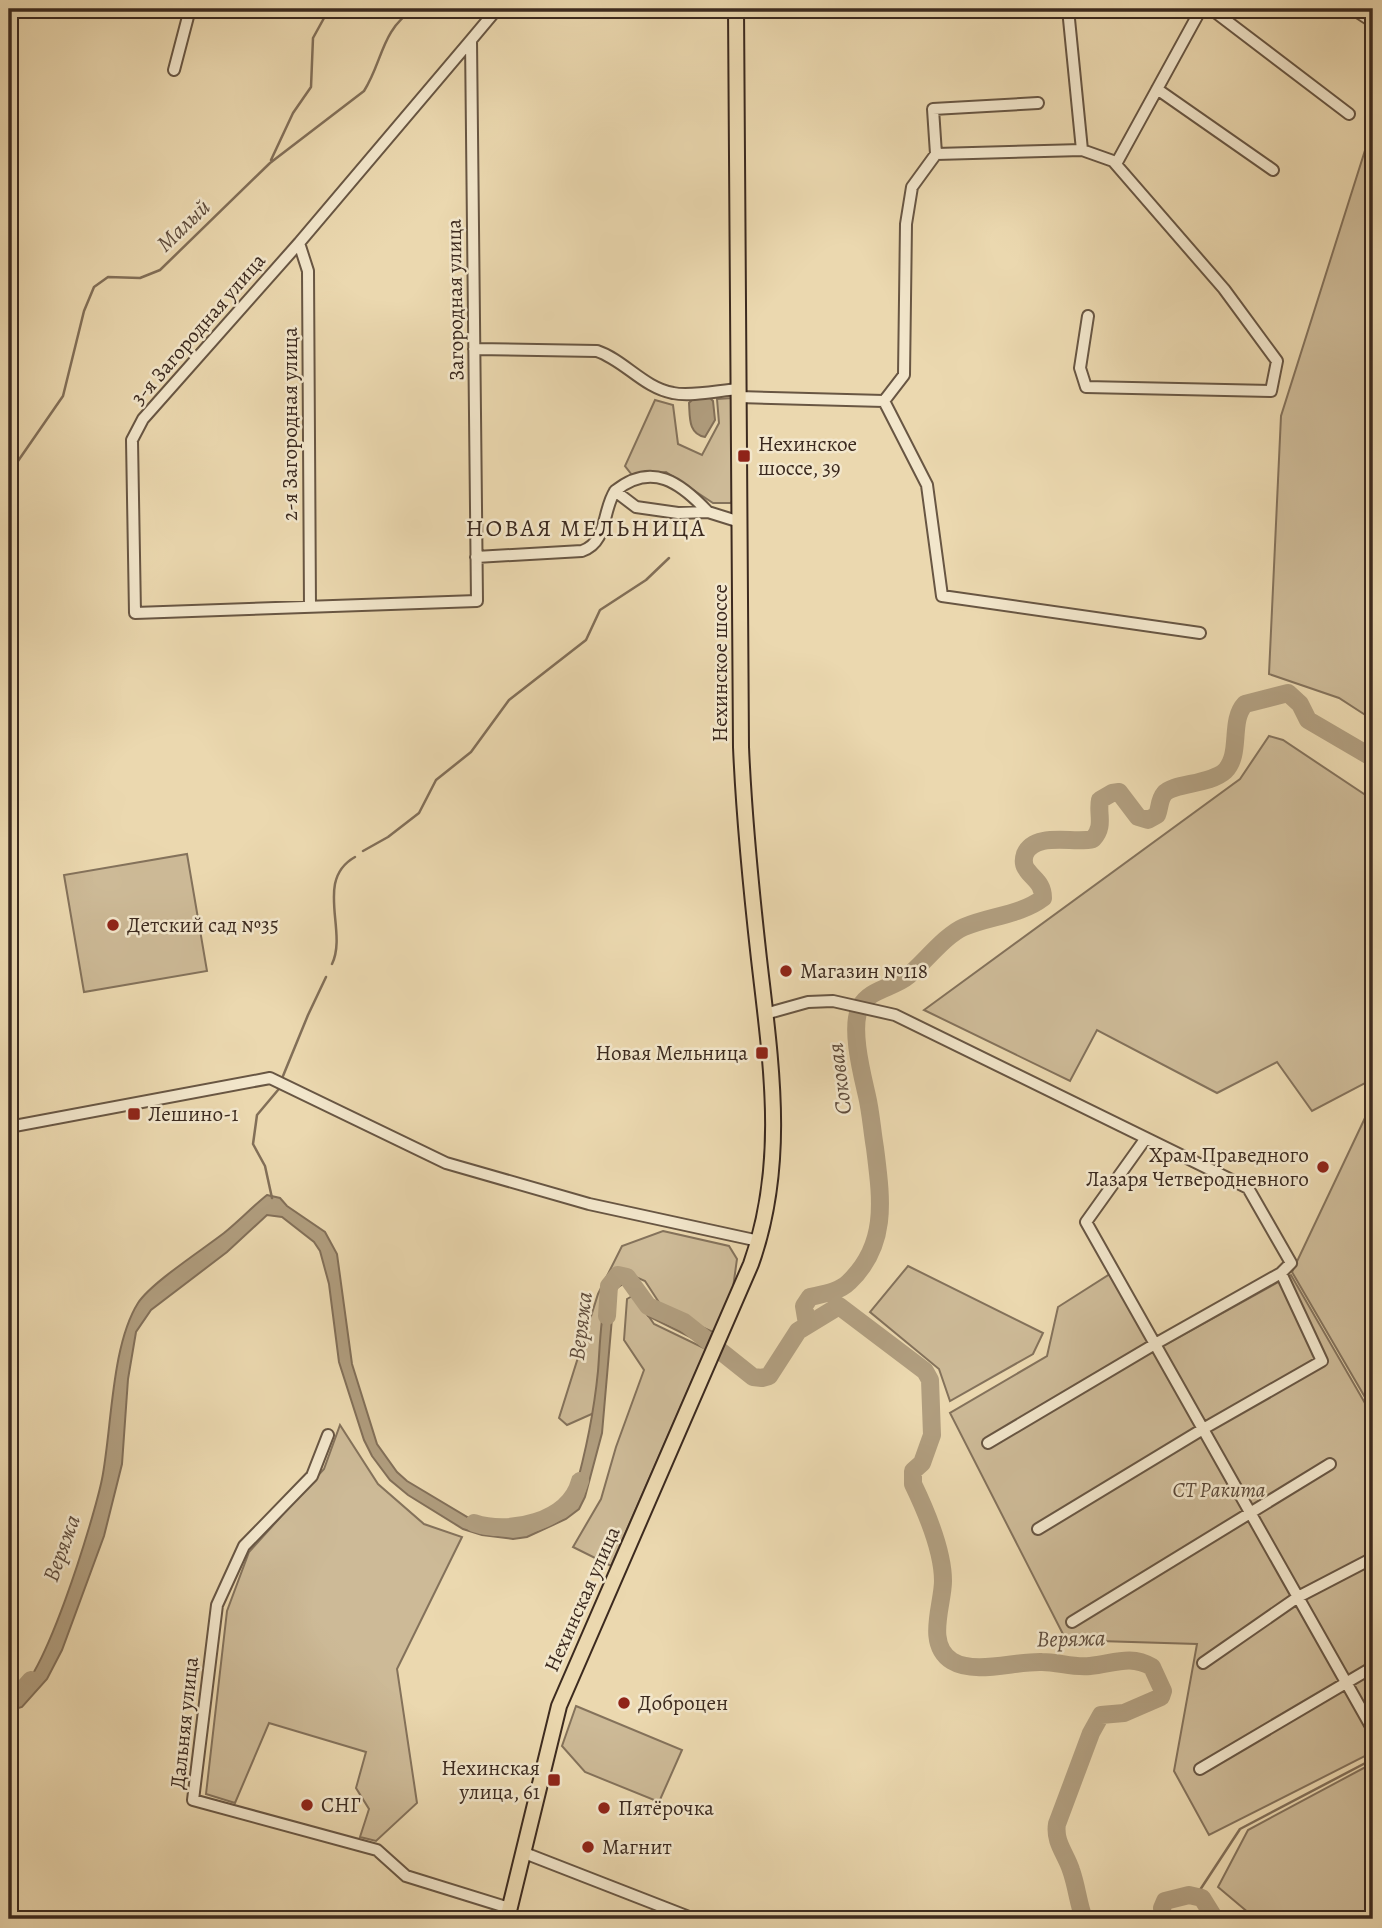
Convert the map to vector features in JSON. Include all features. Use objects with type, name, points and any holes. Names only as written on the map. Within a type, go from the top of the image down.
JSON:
[{"type":"main road","name":"Нехинское шоссе","points":[[733,1308],[759,1241],[771,1189],[775,1148],[773,1095],[744,806],[740,701],[736,9]]},
{"type":"main road","name":"Нехинская улица","points":[[508,1914],[559,1706],[733,1308]]},
{"type":"street","points":[[174,70],[190,9]]},
{"type":"street","points":[[471,40],[497,9]]},
{"type":"street","points":[[1068,9],[1082,150]]},
{"type":"street","points":[[1116,164],[1203,9],[1215,12],[1349,114]]},
{"type":"street","points":[[1353,9],[1373,22]]},
{"type":"street","name":"3-я Загородная улица","points":[[310,607],[135,613],[132,440],[143,419],[299,243],[471,40]]},
{"type":"street","name":"Загородная улица","points":[[310,607],[477,601],[471,40]]},
{"type":"street","points":[[1157,89],[1273,170]]},
{"type":"street","points":[[884,401],[904,375],[906,224],[912,187],[936,154],[933,109],[1038,103]]},
{"type":"street","points":[[936,154],[1082,150],[1116,164],[1224,289],[1277,361],[1271,391],[1086,387],[1080,368],[1088,316]]},
{"type":"street","name":"2-я Загородная улица","points":[[299,243],[308,271],[310,607]]},
{"type":"street","points":[[474,349],[597,351],[612,357],[635,374],[671,393],[739,393],[884,401]]},
{"type":"street","points":[[884,401],[927,485],[942,596],[1200,633]]},
{"type":"street","points":[[476,557],[582,551],[591,548],[599,539],[608,502],[615,491],[630,479],[665,478],[684,488],[708,512]]},
{"type":"street","points":[[615,491],[636,507],[678,513],[708,512],[740,522]]},
{"type":"street","points":[[765,1014],[808,1002],[833,1002],[895,1015],[1248,1188],[1291,1263],[1281,1273],[1155,1343],[988,1443]]},
{"type":"street","points":[[9,1127],[270,1078],[446,1163],[589,1204],[759,1241]]},
{"type":"street","points":[[1146,1138],[1086,1222],[1373,1730]]},
{"type":"street","points":[[1038,1529],[1322,1361],[1281,1273]]},
{"type":"street","name":"Дальняя улица","points":[[328,1435],[312,1476],[244,1546],[217,1605],[193,1800],[377,1850],[406,1877],[508,1914]]},
{"type":"street","points":[[1072,1622],[1330,1464]]},
{"type":"street","points":[[1203,1663],[1298,1597],[1373,1558]]},
{"type":"street","points":[[1200,1769],[1373,1667]]},
{"type":"street","points":[[522,1852],[694,1919]]},
{"type":"green space","points":[[1373,125],[1373,720],[1339,698],[1269,674],[1281,416]]},
{"type":"green space","points":[[732,398],[734,496],[731,503],[713,503],[666,472],[632,475],[625,466],[655,400],[673,405],[678,444],[702,455],[719,423],[717,399]]},
{"type":"green space","points":[[1269,736],[1283,740],[1373,800],[1373,1079],[1312,1111],[1277,1062],[1217,1093],[1097,1030],[1070,1081],[924,1010],[1240,779]]},
{"type":"green space","points":[[187,854],[207,971],[84,992],[64,875]]},
{"type":"green space","points":[[1373,1101],[1373,1411],[1292,1272]]},
{"type":"green space","points":[[663,1231],[729,1246],[737,1259],[732,1295],[715,1333],[664,1310],[645,1281],[627,1273],[610,1293],[594,1413],[567,1425],[559,1418],[598,1294],[622,1246]]},
{"type":"green space","points":[[908,1266],[1043,1333],[1033,1354],[950,1401],[939,1369],[870,1312]]},
{"type":"green space","name":"СТ Ракита","points":[[1110,1274],[1154,1351],[1291,1275],[1373,1417],[1373,1752],[1209,1835],[1174,1771],[1197,1644],[1066,1640],[950,1413],[1047,1356],[1058,1307]]},
{"type":"green space","points":[[634,1295],[654,1324],[706,1349],[611,1566],[573,1547],[601,1499],[616,1447],[644,1370],[624,1340],[627,1299]]},
{"type":"green space","points":[[340,1425],[378,1484],[424,1524],[462,1537],[397,1669],[417,1803],[376,1841],[360,1837],[369,1809],[356,1788],[366,1752],[269,1723],[235,1803],[206,1794],[227,1611],[249,1552],[324,1469]]},
{"type":"green space","points":[[576,1706],[682,1750],[659,1802],[585,1772],[562,1746]]},
{"type":"green space","points":[[1373,1763],[1373,1919],[1256,1919],[1218,1887],[1248,1830]]},
{"type":"shaded area","points":[[708,396],[713,401],[715,420],[705,437],[693,429],[689,403],[695,397]]},
{"type":"shaded area","points":[[267,1195],[280,1198],[287,1206],[325,1232],[337,1254],[352,1364],[377,1444],[407,1481],[474,1521],[500,1528],[523,1525],[551,1515],[568,1505],[574,1494],[592,1418],[604,1309],[610,1287],[615,1282],[631,1280],[648,1306],[705,1334],[700,1342],[648,1316],[628,1286],[623,1284],[617,1288],[614,1295],[602,1433],[585,1497],[579,1509],[566,1519],[527,1537],[513,1539],[482,1535],[463,1529],[408,1495],[390,1480],[372,1456],[364,1440],[339,1362],[329,1284],[320,1251],[314,1242],[282,1217],[267,1215],[227,1252],[151,1310],[136,1332],[128,1379],[122,1464],[104,1536],[62,1650],[47,1679],[22,1707],[9,1711],[9,1699],[22,1689],[51,1636],[78,1562],[102,1479],[122,1341],[138,1303],[165,1277],[224,1233]]},
{"type":"waterway","points":[[271,160],[293,113],[311,87],[313,38],[329,9]]},
{"type":"waterway","name":"Малый","points":[[9,470],[63,396],[84,311],[94,287],[108,277],[140,278],[160,270],[270,163],[364,91],[395,26],[414,9]]},
{"type":"waterway","points":[[363,851],[388,837],[419,813],[436,780],[471,752],[509,700],[586,640],[600,610],[646,580],[669,558]]},
{"type":"waterway","name":"Соковая","points":[[807,1324],[804,1306],[810,1297],[836,1290],[849,1282],[871,1252],[876,1236],[879,1184],[856,1027],[857,1016],[864,1001],[875,992],[908,976],[957,931],[974,923],[1015,912],[1043,898],[1040,885],[1025,866],[1025,854],[1030,847],[1046,840],[1093,839],[1100,825],[1100,800],[1119,792],[1138,817],[1148,820],[1157,815],[1161,799],[1168,790],[1210,779],[1225,771],[1233,756],[1238,719],[1245,704],[1288,693],[1300,704],[1308,720],[1373,758]]},
{"type":"waterway","points":[[332,964],[337,937],[334,907],[336,879],[343,867],[355,857]]},
{"type":"waterway","points":[[283,1076],[326,977]]},
{"type":"waterway","points":[[272,1198],[265,1166],[253,1144],[257,1115],[278,1090]]},
{"type":"waterway","name":"Веряжа","points":[[607,1316],[609,1286],[618,1275],[627,1277],[648,1306],[684,1322],[753,1377],[762,1378],[769,1376],[798,1331],[839,1306],[925,1371],[930,1380],[932,1435],[922,1463],[913,1471],[913,1484],[928,1518],[940,1557],[943,1581],[937,1635],[944,1654],[952,1661],[972,1667],[1031,1662],[1084,1666],[1136,1661],[1152,1667],[1163,1691],[1161,1697],[1124,1713],[1101,1715],[1091,1733],[1057,1824],[1059,1842],[1071,1870],[1084,1919]]},
{"type":"waterway","name":"Веряжа","points":[[474,1523],[504,1527],[536,1522],[564,1507],[574,1495],[580,1481]]},
{"type":"waterway","name":"Веряжа","points":[[9,1698],[17,1696],[31,1680]]},
{"type":"waterway","points":[[1196,1896],[1240,1829],[1373,1759]]},
{"type":"waterway","name":"Веряжа","points":[[1163,1919],[1162,1908],[1165,1901],[1189,1895],[1202,1898],[1215,1919]]},
{"type":"place","name":"Нехинское шоссе, 39","points":[[744,456]]},
{"type":"place","name":"Детский сад №35","points":[[113,925]]},
{"type":"place","name":"Магазин №118","points":[[786,971]]},
{"type":"place","name":"Новая Мельница","points":[[762,1053]]},
{"type":"place","name":"Лешино-1","points":[[134,1114]]},
{"type":"place","name":"Храм Праведного Лазаря Четверодневного","points":[[1323,1167]]},
{"type":"place","name":"Доброцен","points":[[624,1703]]},
{"type":"place","name":"Нехинская улица, 61","points":[[554,1780]]},
{"type":"place","name":"СНГ","points":[[307,1805]]},
{"type":"place","name":"Пятёрочка","points":[[604,1808]]},
{"type":"place","name":"Магнит","points":[[588,1847]]},
{"type":"district","name":"НОВАЯ МЕЛЬНИЦА","points":[[586,528]]}]
